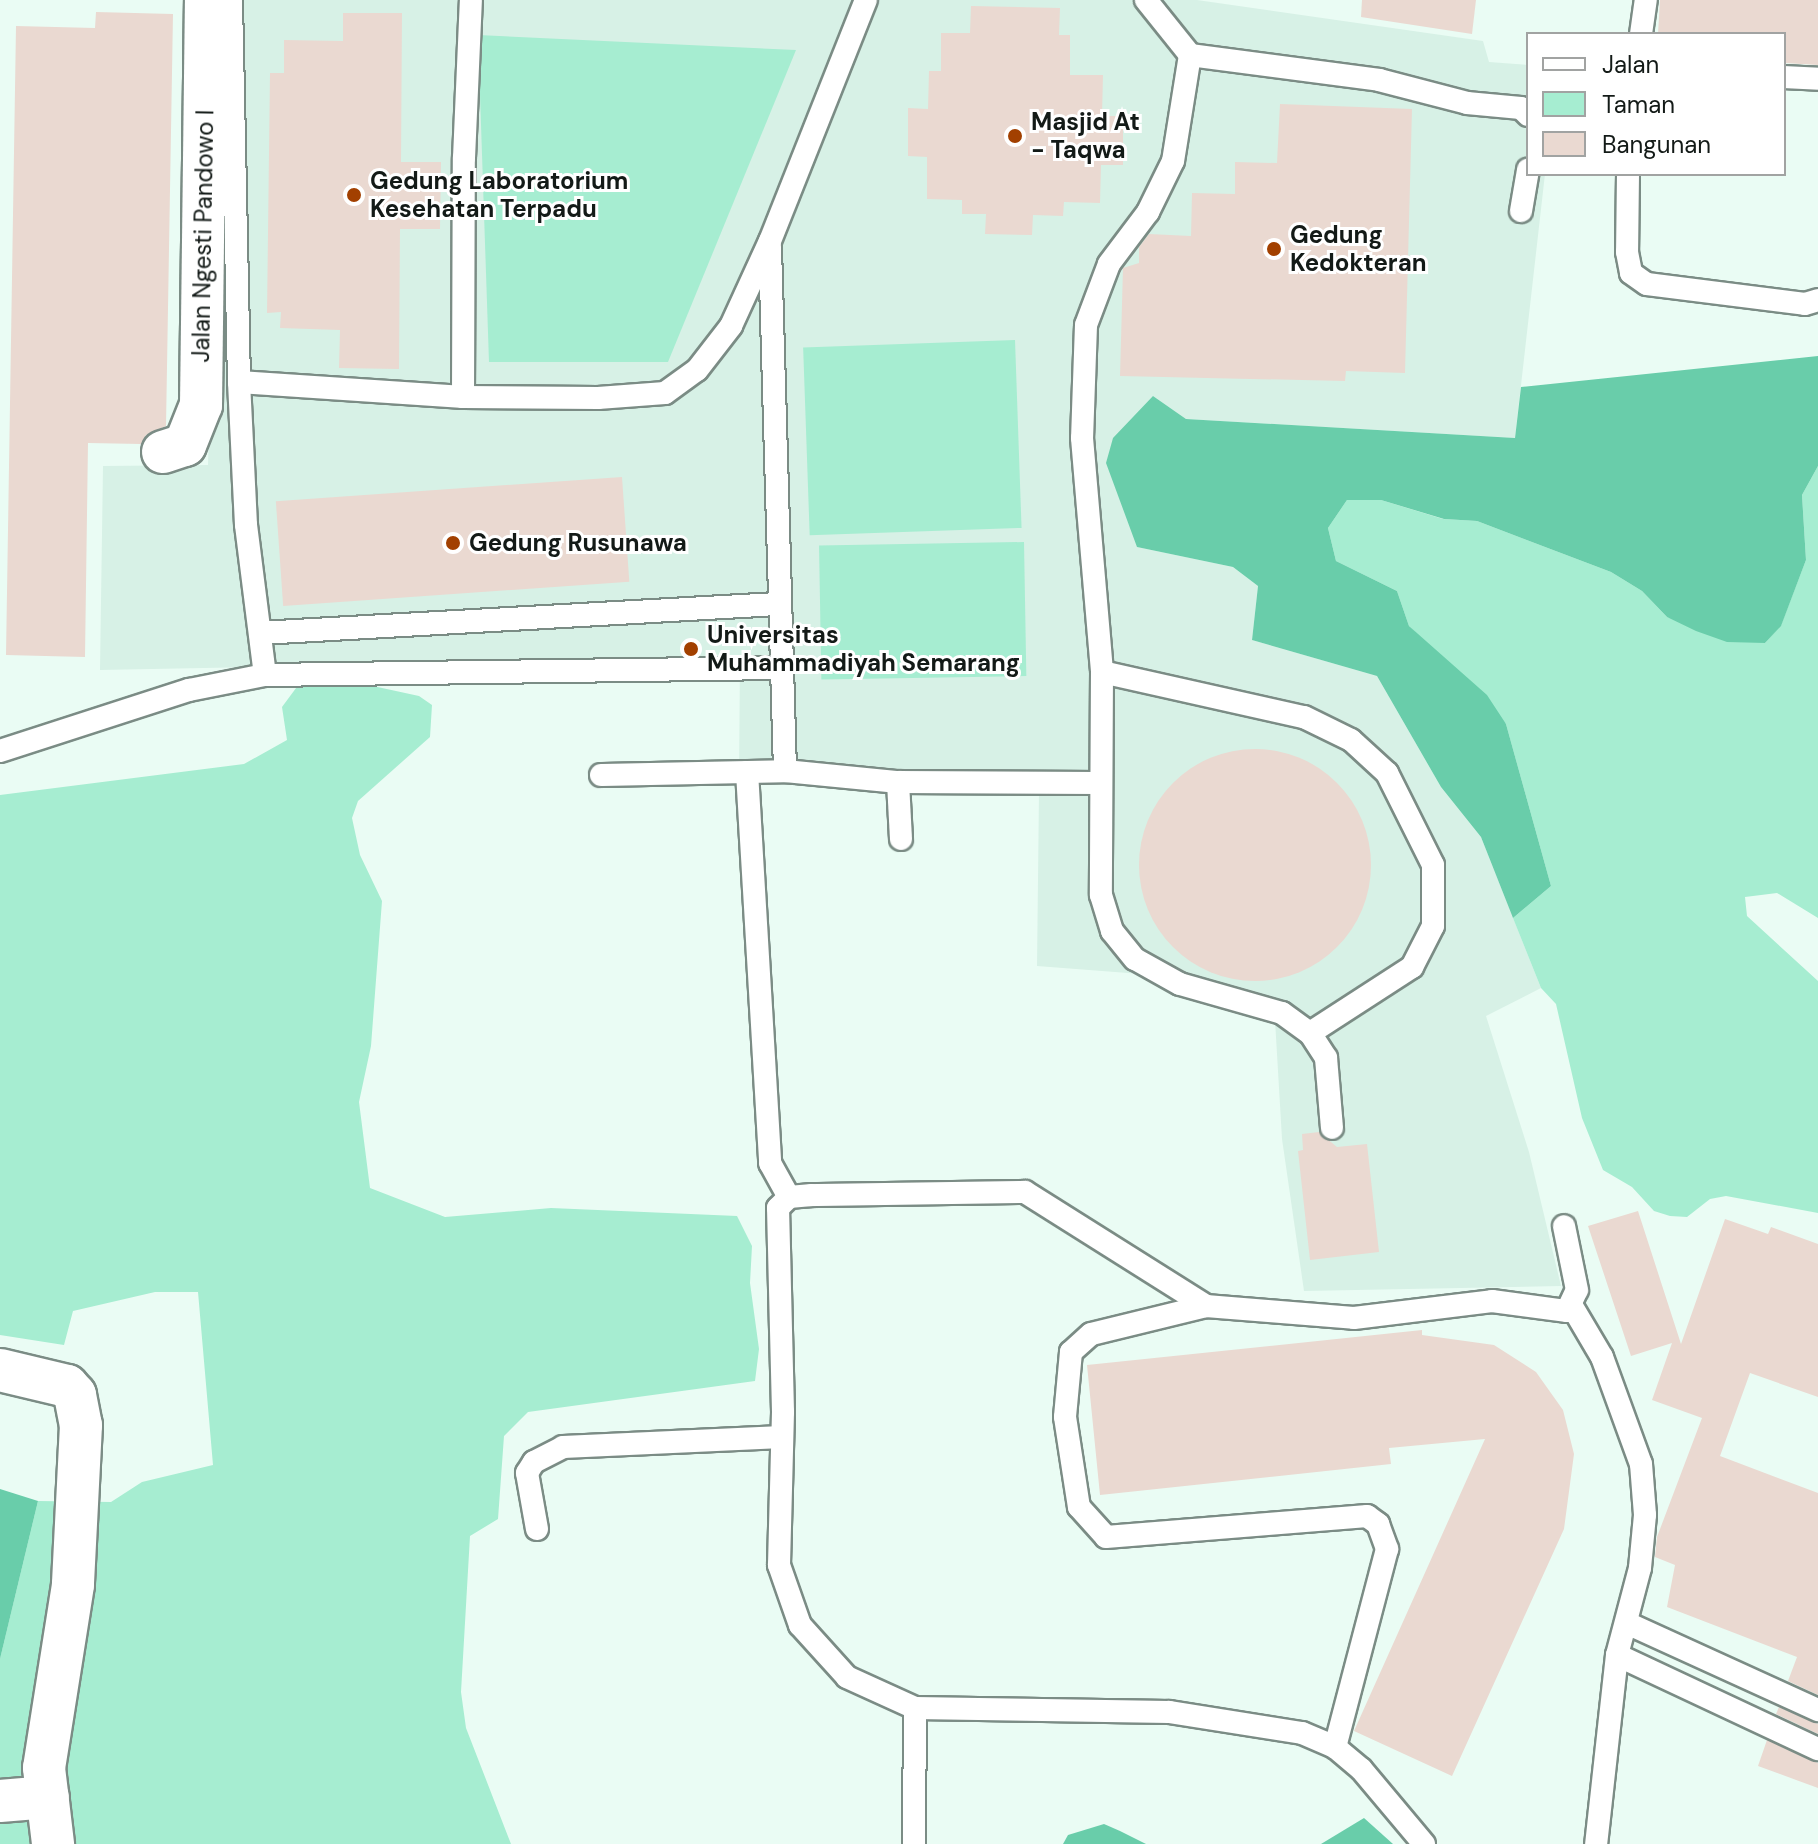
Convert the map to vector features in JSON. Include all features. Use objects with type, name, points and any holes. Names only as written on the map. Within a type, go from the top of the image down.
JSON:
[{"type":"street","name":"Jalan Ngesti Pandowo I","points":[[163,452],[185,445],[201,405],[206,0]]},
{"type":"street","points":[[0,1370],[67,1386],[75,1395],[81,1425],[73,1585],[46,1732],[53,1844]]},
{"type":"street","points":[[0,1801],[48,1797]]},
{"type":"lane","points":[[231,0],[239,382],[246,525],[265,675]]},
{"type":"lane","points":[[463,397],[464,158],[471,0]]},
{"type":"lane","points":[[239,382],[463,397],[665,393],[697,370],[731,326],[770,241],[866,0]]},
{"type":"lane","points":[[1146,0],[1190,55],[1379,80],[1467,103],[1521,108],[1526,113]]},
{"type":"lane","points":[[1641,32],[1646,0]]},
{"type":"lane","points":[[1190,55],[1173,161],[1148,212],[1109,264],[1086,325],[1082,438],[1102,672],[1098,783],[1101,895],[1112,931],[1135,959],[1180,984],[1282,1013],[1310,1033],[1326,1058],[1332,1128]]},
{"type":"lane","points":[[1786,77],[1818,79]]},
{"type":"lane","points":[[1521,211],[1527,176]]},
{"type":"lane","points":[[1628,176],[1627,252],[1631,273],[1647,284],[1805,304],[1818,300]]},
{"type":"lane","points":[[770,241],[777,353],[777,604],[785,771]]},
{"type":"lane","points":[[260,633],[777,604]]},
{"type":"lane","points":[[0,751],[189,690],[265,675],[779,668]]},
{"type":"lane","points":[[1102,672],[1304,717],[1351,740],[1387,773],[1433,865],[1433,926],[1412,967],[1310,1033]]},
{"type":"lane","points":[[601,775],[785,771],[898,782],[1098,783]]},
{"type":"lane","points":[[747,772],[770,1163],[789,1197]]},
{"type":"lane","points":[[898,782],[901,839]]},
{"type":"lane","points":[[1206,1306],[1025,1192],[789,1197],[778,1208],[782,1437],[779,1565],[800,1625],[847,1677],[915,1708],[1169,1712],[1302,1733],[1335,1747],[1361,1769],[1424,1844]]},
{"type":"lane","points":[[1564,1226],[1577,1290],[1573,1308],[1602,1357],[1641,1464],[1645,1515],[1629,1624],[1617,1655],[1596,1844]]},
{"type":"lane","points":[[1335,1747],[1387,1549],[1378,1524],[1367,1516],[1106,1537],[1079,1507],[1065,1417],[1071,1352],[1091,1334],[1206,1306],[1354,1318],[1492,1301],[1573,1308]]},
{"type":"lane","points":[[537,1529],[527,1473],[534,1462],[563,1447],[782,1437]]},
{"type":"lane","points":[[1629,1624],[1818,1710]]},
{"type":"lane","points":[[1617,1655],[1818,1749]]},
{"type":"lane","points":[[914,1844],[915,1708]]},
{"type":"shaded area","name":"Universitas Muhammadiyah Semarang","points":[[222,0],[1197,0],[1483,41],[1489,62],[1526,65],[1526,176],[1545,176],[1515,438],[1186,419],[1153,396],[1137,547],[1233,567],[1258,586],[1252,640],[1377,676],[1441,787],[1481,837],[1541,988],[1486,1016],[1529,1152],[1561,1286],[1304,1291],[1282,1139],[1275,1020],[1154,975],[1037,966],[1039,792],[739,782],[740,658],[100,670],[103,466],[208,465]]},
{"type":"green space","points":[[478,35],[796,50],[668,362],[489,362]]},
{"type":"green space","points":[[1015,340],[1022,528],[810,535],[803,347]]},
{"type":"green space","points":[[1818,356],[1818,466],[1802,495],[1806,560],[1781,626],[1765,643],[1727,642],[1696,631],[1667,617],[1642,591],[1611,572],[1477,521],[1444,519],[1381,500],[1347,500],[1328,528],[1336,561],[1397,591],[1409,626],[1487,695],[1506,724],[1551,886],[1513,918],[1481,837],[1441,787],[1377,676],[1252,640],[1258,586],[1233,567],[1137,547],[1106,463],[1113,438],[1153,396],[1186,419],[1515,438],[1521,387]]},
{"type":"green space","points":[[1818,466],[1818,918],[1777,893],[1745,897],[1747,916],[1818,981],[1818,1213],[1726,1196],[1710,1199],[1687,1217],[1670,1216],[1654,1211],[1632,1187],[1603,1170],[1582,1118],[1556,1004],[1541,988],[1513,918],[1551,886],[1506,724],[1409,626],[1397,591],[1336,561],[1328,528],[1347,500],[1381,500],[1443,519],[1477,521],[1611,572],[1642,591],[1667,617],[1765,643],[1781,625],[1806,560],[1802,495]]},
{"type":"green space","points":[[1024,542],[1026,676],[821,680],[819,546]]},
{"type":"green space","points":[[336,678],[419,696],[432,705],[430,737],[358,801],[352,818],[360,855],[382,901],[371,1046],[359,1102],[370,1188],[445,1217],[551,1208],[737,1216],[752,1246],[750,1283],[759,1349],[755,1381],[528,1412],[504,1436],[498,1519],[470,1536],[461,1692],[466,1728],[511,1844],[0,1844],[0,1659],[38,1501],[111,1502],[142,1482],[213,1465],[198,1292],[155,1292],[73,1311],[64,1345],[0,1335],[0,795],[244,764],[287,740],[282,707],[302,680]]},
{"type":"green space","points":[[0,1489],[38,1501],[0,1659]]},
{"type":"green space","points":[[1364,1818],[1393,1844],[1321,1844]]},
{"type":"green space","points":[[1104,1824],[1146,1844],[1063,1844],[1068,1835]]},
{"type":"building","points":[[1362,0],[1476,0],[1472,34],[1361,17]]},
{"type":"building","points":[[1660,0],[1818,0],[1818,65],[1786,63],[1786,32],[1658,32]]},
{"type":"building","name":"Masjid At - Taqwa","points":[[971,6],[1060,8],[1059,35],[1070,35],[1070,75],[1103,75],[1102,116],[1123,116],[1123,165],[1101,165],[1100,203],[1064,202],[1063,216],[1033,215],[1032,235],[985,234],[986,214],[962,214],[962,200],[927,199],[927,157],[908,156],[908,108],[928,109],[929,71],[941,71],[941,33],[970,33]]},
{"type":"building","points":[[96,12],[173,14],[166,426],[146,435],[141,444],[88,443],[85,657],[6,655],[16,26],[95,28]]},
{"type":"building","name":"Gedung Laboratorium Kesehatan Terpadu","points":[[343,13],[402,13],[401,162],[441,162],[440,229],[400,229],[399,369],[339,368],[340,330],[280,328],[281,312],[267,313],[270,73],[284,73],[284,40],[343,41]]},
{"type":"building","name":"Gedung Kedokteran","points":[[1280,104],[1412,109],[1405,373],[1346,371],[1345,381],[1120,376],[1123,268],[1139,263],[1139,247],[1149,234],[1191,236],[1192,193],[1235,194],[1235,162],[1277,163]]},
{"type":"building","name":"Gedung Rusunawa","points":[[622,477],[629,582],[283,606],[276,501]]},
{"type":"building","points":[[1255,749],[1278,751],[1299,758],[1320,768],[1337,783],[1352,800],[1362,821],[1369,842],[1369,888],[1362,909],[1352,930],[1337,947],[1320,962],[1299,972],[1278,979],[1255,981],[1232,979],[1211,972],[1190,962],[1173,947],[1158,930],[1148,909],[1141,888],[1139,865],[1141,842],[1148,821],[1158,800],[1173,783],[1190,768],[1211,758],[1232,751]]},
{"type":"building","points":[[1319,1132],[1337,1147],[1367,1144],[1379,1252],[1310,1260],[1298,1151],[1303,1150],[1302,1134]]},
{"type":"building","points":[[1638,1211],[1681,1344],[1725,1219],[1768,1234],[1771,1227],[1818,1244],[1818,1397],[1750,1373],[1720,1456],[1818,1493],[1818,1695],[1788,1681],[1797,1657],[1667,1607],[1675,1565],[1655,1557],[1657,1537],[1702,1418],[1652,1400],[1672,1343],[1631,1356],[1588,1226]]},
{"type":"building","points":[[1422,1330],[1422,1335],[1494,1345],[1536,1372],[1563,1410],[1574,1454],[1564,1529],[1452,1776],[1354,1731],[1485,1439],[1389,1448],[1391,1464],[1100,1495],[1087,1365]]},
{"type":"building","points":[[1779,1707],[1818,1724],[1818,1734],[1776,1714]]},
{"type":"building","points":[[1767,1740],[1818,1763],[1818,1788],[1758,1766]]},
{"type":"place","name":"Masjid At - Taqwa","points":[[1015,136]]},
{"type":"place","name":"Gedung Laboratorium Kesehatan Terpadu","points":[[354,195]]},
{"type":"place","name":"Gedung Kedokteran","points":[[1274,249]]},
{"type":"place","name":"Gedung Rusunawa","points":[[453,543]]},
{"type":"place","name":"Universitas Muhammadiyah Semarang","points":[[691,649]]}]
